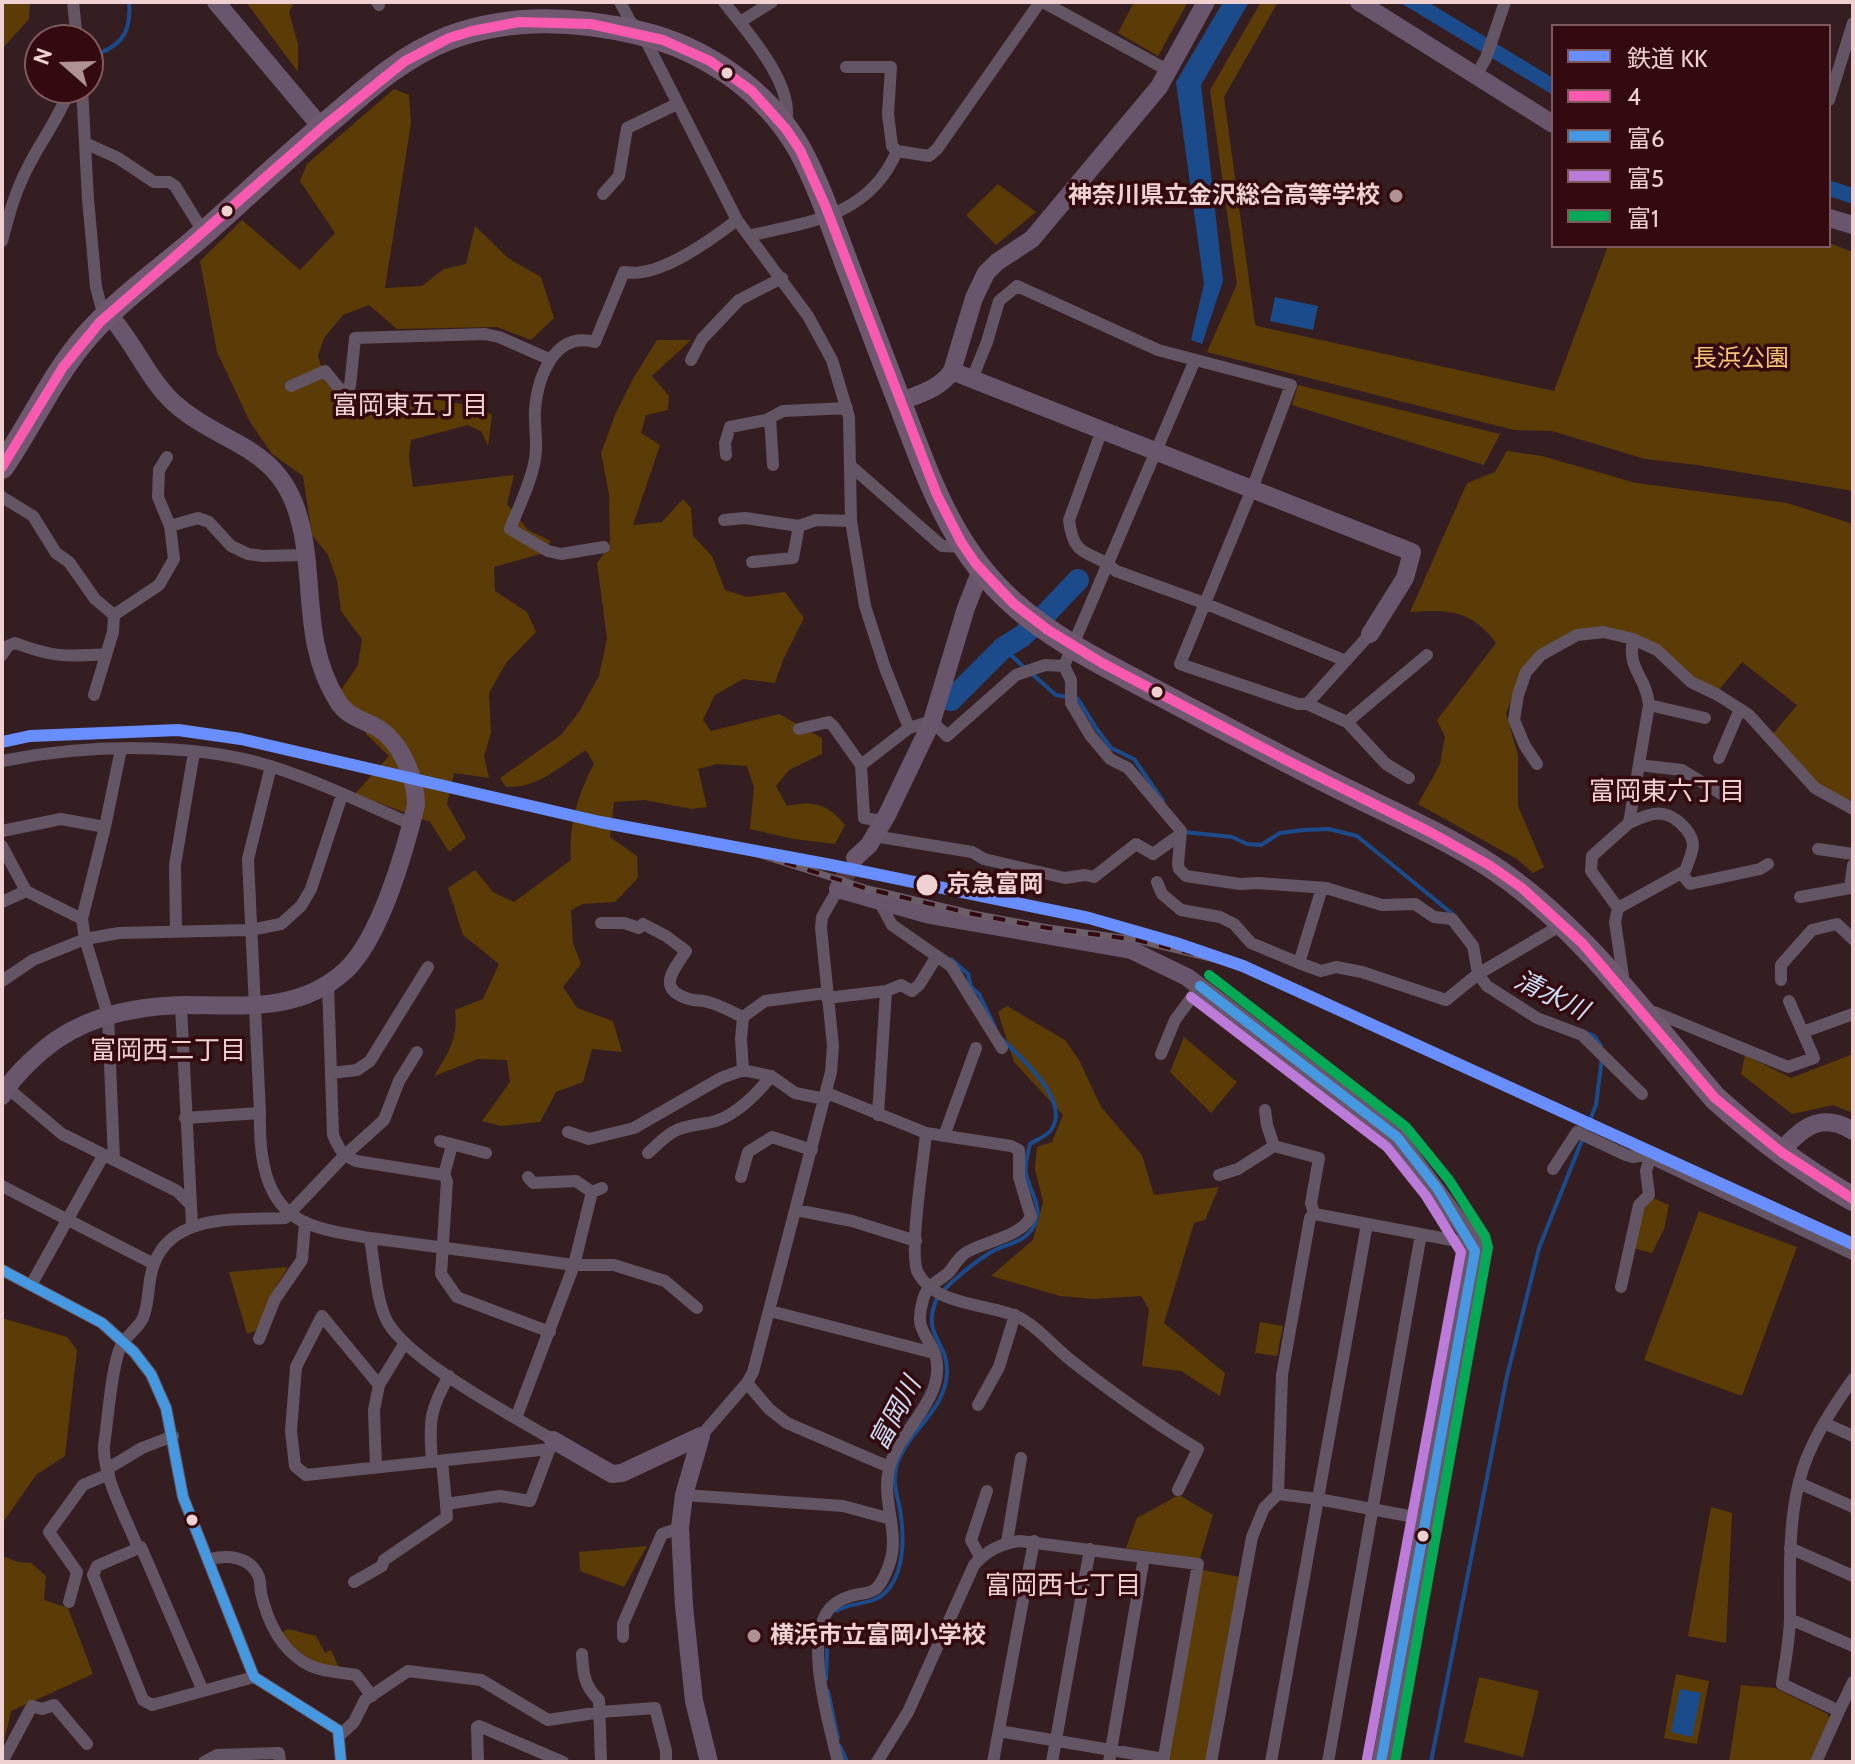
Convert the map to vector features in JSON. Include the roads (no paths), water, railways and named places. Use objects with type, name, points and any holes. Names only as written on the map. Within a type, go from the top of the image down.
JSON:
[{"type":"highway","points":[[6,455],[88,334],[321,127],[395,67],[441,41],[467,32],[541,20],[642,33],[695,52],[719,66],[752,93],[785,127],[802,153],[933,493],[964,547],[1010,601],[1042,628],[1069,657],[1448,841],[1516,884],[1564,924],[1715,1098],[1779,1153],[1853,1199]]},
{"type":"street","points":[[73,2],[75,24]]},
{"type":"street","points":[[216,2],[321,127]]},
{"type":"street","points":[[620,2],[630,21],[642,33],[737,220],[782,278],[821,336],[832,360],[847,408],[852,467],[851,521],[865,606],[909,728]]},
{"type":"street","points":[[724,2],[779,78],[789,114],[785,127]]},
{"type":"street","points":[[740,22],[772,2]]},
{"type":"street","points":[[846,67],[891,67],[888,114],[892,146],[897,151],[929,156],[1041,2],[1169,71]]},
{"type":"street","points":[[899,402],[937,387],[952,371],[974,298],[986,273],[1032,239],[1105,154],[1169,71],[1206,2]]},
{"type":"street","points":[[1359,2],[1551,123]]},
{"type":"street","points":[[1476,76],[1486,58],[1505,2]]},
{"type":"street","points":[[1831,94],[1853,23]]},
{"type":"street","points":[[2,241],[12,201],[28,166],[65,104]]},
{"type":"street","points":[[83,104],[96,287],[101,306],[127,334],[155,382],[173,402],[209,428],[251,450],[275,469],[299,517],[311,628],[335,698],[354,717],[378,728],[397,748],[416,789],[411,824],[375,928],[346,970],[298,999],[254,1006],[136,1008],[108,1015],[70,1030],[52,1042],[4,1089],[62,1134],[177,1191],[189,1203]]},
{"type":"street","points":[[603,194],[619,176],[627,128],[677,104]]},
{"type":"street","points":[[85,143],[118,158],[154,182],[169,182],[175,186],[204,233]]},
{"type":"street","points":[[751,235],[829,217],[864,196],[888,171],[897,151]]},
{"type":"street","points":[[1831,219],[1853,225]]},
{"type":"street","points":[[604,547],[561,554],[548,551],[510,529],[535,458],[535,408],[549,359],[566,343],[584,339],[595,342],[624,272],[635,274],[649,271],[711,240],[737,220]]},
{"type":"street","points":[[691,360],[702,339],[739,300],[782,278]]},
{"type":"street","points":[[972,379],[999,301],[1017,286],[1158,350],[1291,385],[1180,664],[1240,686],[1307,704],[1347,722],[1386,764],[1409,778]]},
{"type":"street","points":[[291,386],[325,371],[342,392],[350,386],[355,338],[485,334],[549,359]]},
{"type":"street","points":[[1195,360],[1069,657],[1071,703],[1090,735],[1110,759],[1128,768],[1181,834],[1178,864],[1186,876],[1240,884],[1322,888],[1382,905],[1415,904],[1434,917],[1452,919],[1473,946],[1478,974],[1487,986],[1537,1018],[1582,1035],[1642,1094]]},
{"type":"street","points":[[952,371],[1412,552],[1405,578],[1370,634],[1307,704]]},
{"type":"street","points":[[726,455],[725,443],[730,427],[770,418],[783,411],[847,408]]},
{"type":"street","points":[[770,418],[773,465]]},
{"type":"street","points":[[1102,430],[1069,520],[1077,549],[1109,564],[1116,571],[1346,661]]},
{"type":"street","points":[[114,615],[159,585],[174,559],[170,526],[158,497],[159,470],[167,457]]},
{"type":"street","points":[[852,467],[942,546],[964,547]]},
{"type":"street","points":[[2,497],[33,516],[56,553],[69,562],[95,599],[114,615]]},
{"type":"street","points":[[170,526],[198,518],[209,522],[231,546],[248,554],[304,555]]},
{"type":"street","points":[[724,520],[745,518],[799,526],[816,520],[851,521]]},
{"type":"street","points":[[752,562],[793,558],[799,526]]},
{"type":"street","points":[[855,858],[879,829],[932,721],[966,608],[977,580],[984,572]]},
{"type":"street","points":[[94,695],[113,632],[114,615]]},
{"type":"street","points":[[1537,764],[1514,720],[1526,672],[1541,655],[1577,635],[1604,632],[1633,639],[1657,650],[1691,682],[1740,709],[1815,788],[1853,809]]},
{"type":"street","points":[[1629,823],[1649,705],[1647,690],[1630,658],[1633,639]]},
{"type":"street","points":[[2,655],[8,646],[15,643],[56,656],[106,654]]},
{"type":"street","points":[[1347,722],[1427,655]]},
{"type":"street","points":[[932,721],[947,736],[1016,675],[1069,657]]},
{"type":"street","points":[[1649,705],[1705,718]]},
{"type":"street","points":[[1719,758],[1740,709]]},
{"type":"street","points":[[861,765],[909,728],[932,721]]},
{"type":"street","points":[[799,729],[829,722],[861,765],[864,818],[879,829],[972,852],[993,862],[1065,878],[1094,877],[1136,844],[1153,854],[1181,834]]},
{"type":"street","points":[[2,761],[56,753],[121,749],[194,752],[271,766],[411,824]]},
{"type":"street","points":[[31,1285],[66,1219],[109,1158],[108,1015],[82,919],[121,749]]},
{"type":"street","points":[[176,931],[175,865],[194,752]]},
{"type":"street","points":[[1639,765],[1682,770],[1723,795]]},
{"type":"street","points":[[271,766],[248,859],[259,1148],[266,1176],[291,1213],[305,1222],[332,1231],[370,1238],[574,1265],[614,1265],[665,1281],[697,1308]]},
{"type":"street","points":[[2,981],[33,960],[85,939],[119,933],[250,930],[281,924],[301,906],[311,889],[342,795]]},
{"type":"street","points":[[1617,983],[1623,976],[1615,922],[1618,908],[1591,871],[1592,856],[1629,823],[1648,815],[1672,816],[1692,837],[1693,848],[1685,871],[1618,908]]},
{"type":"street","points":[[2,831],[61,819],[105,827]]},
{"type":"street","points":[[2,846],[26,891],[82,919]]},
{"type":"street","points":[[1818,849],[1853,854]]},
{"type":"street","points":[[1681,873],[1690,884],[1760,869],[1768,864]]},
{"type":"street","points":[[1800,897],[1850,888],[1853,865]]},
{"type":"street","points":[[1157,882],[1162,894],[1181,910],[1220,917],[1234,924],[1251,943],[1299,963],[1321,971],[1336,967],[1362,972],[1446,1000],[1478,974],[1564,924]]},
{"type":"street","points":[[370,1238],[384,1316],[404,1344],[516,1418],[551,1445],[612,1474],[622,1473],[701,1436],[753,1372],[831,1072],[833,1046],[822,917],[839,887],[880,903],[930,915],[1131,950],[1150,957],[1200,986],[1397,1137],[1437,1188],[1473,1244],[1475,1251],[1381,1762]]},
{"type":"street","points":[[1299,963],[1322,888]]},
{"type":"street","points":[[2,902],[26,891]]},
{"type":"street","points":[[880,903],[892,925],[951,966],[1002,1048]]},
{"type":"street","points":[[601,923],[624,923],[639,928],[643,924],[666,936],[686,951],[669,979],[675,993],[692,1000],[706,1001],[743,1017]]},
{"type":"street","points":[[1781,980],[1781,965],[1812,930],[1837,924],[1853,939]]},
{"type":"street","points":[[743,1070],[743,1017],[765,1001],[886,991],[901,985],[912,991],[937,956]]},
{"type":"street","points":[[331,1073],[357,1070],[370,1061],[428,967]]},
{"type":"street","points":[[328,983],[333,1135],[344,1156],[356,1161],[444,1175]]},
{"type":"street","points":[[1161,1054],[1175,1020],[1200,986]]},
{"type":"street","points":[[878,1115],[886,991]]},
{"type":"street","points":[[1645,1017],[1654,1012],[1788,1067],[1814,1058],[1789,1001]]},
{"type":"street","points":[[181,1005],[192,1226]]},
{"type":"street","points":[[1803,1032],[1853,1014]]},
{"type":"street","points":[[944,1136],[976,1048]]},
{"type":"street","points":[[138,1548],[103,1454],[119,1351],[143,1318],[154,1264],[169,1241],[192,1226],[217,1221],[285,1218],[344,1156],[384,1120],[399,1081],[417,1052]]},
{"type":"street","points":[[568,1132],[589,1139],[634,1128],[721,1078],[743,1070],[771,1076],[795,1093],[826,1096],[926,1133],[1011,1146],[1019,1150],[1019,1177],[1031,1217],[1025,1228],[965,1252],[948,1273],[929,1288],[919,1314],[920,1329],[934,1353],[938,1371],[925,1408],[901,1439],[889,1467],[894,1541],[890,1563],[880,1586],[869,1594],[838,1601],[826,1612],[821,1628],[818,1643],[821,1688],[838,1762]]},
{"type":"street","points":[[648,1153],[672,1132],[718,1120],[742,1105],[771,1076]]},
{"type":"street","points":[[1265,1110],[1274,1146]]},
{"type":"street","points":[[185,1118],[260,1113]]},
{"type":"street","points":[[1779,1153],[1804,1128],[1817,1123],[1831,1121],[1853,1131]]},
{"type":"street","points":[[1553,1169],[1577,1132],[1626,1155],[1645,1155],[1853,1254]]},
{"type":"street","points":[[926,1133],[916,1270],[929,1288],[953,1299],[1015,1315],[1160,1426],[1198,1449],[1178,1490]]},
{"type":"street","points":[[741,1177],[748,1152],[772,1137],[812,1150]]},
{"type":"street","points":[[486,1153],[446,1143],[444,1175],[447,1181],[441,1274],[457,1297],[550,1332]]},
{"type":"street","points":[[1219,1175],[1238,1169],[1274,1146],[1319,1158],[1311,1203],[1314,1214]]},
{"type":"street","points":[[1621,1287],[1639,1205],[1649,1195],[1646,1171],[1650,1158]]},
{"type":"street","points":[[516,1418],[574,1265],[597,1190],[576,1181],[533,1183],[528,1177]]},
{"type":"street","points":[[2,1186],[154,1264]]},
{"type":"street","points":[[796,1210],[852,1221],[916,1241]]},
{"type":"street","points":[[1314,1214],[1473,1244]]},
{"type":"street","points":[[1211,1762],[1252,1537],[1264,1508],[1278,1494],[1283,1366],[1310,1218],[1314,1214]]},
{"type":"street","points":[[259,1339],[275,1299],[302,1260],[305,1222]]},
{"type":"street","points":[[1271,1762],[1367,1224]]},
{"type":"street","points":[[1328,1762],[1421,1234]]},
{"type":"street","points":[[2,1270],[102,1323],[151,1374],[166,1408],[183,1497],[254,1677],[334,1727],[340,1735],[341,1762]]},
{"type":"street","points":[[770,1311],[934,1353]]},
{"type":"street","points":[[978,1405],[999,1367],[1015,1315]]},
{"type":"street","points":[[379,1385],[322,1316],[296,1367],[291,1431],[295,1466],[306,1475],[551,1445]]},
{"type":"street","points":[[376,1467],[374,1410],[379,1385],[404,1344]]},
{"type":"street","points":[[354,1582],[382,1566],[384,1560],[447,1517],[429,1429],[434,1403],[449,1376]]},
{"type":"street","points":[[1839,1711],[1782,1684],[1790,1619],[1790,1548],[1799,1483],[1824,1423],[1853,1379]]},
{"type":"street","points":[[747,1383],[769,1409],[787,1423],[889,1467]]},
{"type":"street","points":[[1824,1423],[1853,1436]]},
{"type":"street","points":[[69,1602],[77,1572],[49,1532],[83,1485],[142,1448],[173,1436]]},
{"type":"street","points":[[701,1436],[684,1495],[680,1528],[694,1701],[709,1762]]},
{"type":"street","points":[[446,1504],[500,1496],[530,1501],[551,1445]]},
{"type":"street","points":[[1007,1542],[1021,1458]]},
{"type":"street","points":[[1799,1483],[1853,1507]]},
{"type":"street","points":[[980,1557],[971,1540],[987,1491]]},
{"type":"street","points":[[1278,1494],[1425,1519]]},
{"type":"street","points":[[684,1495],[843,1506],[891,1519]]},
{"type":"street","points":[[623,1637],[623,1624],[662,1534],[680,1528]]},
{"type":"street","points":[[993,1762],[1034,1541]]},
{"type":"street","points":[[877,1762],[900,1728],[968,1576],[980,1557],[1007,1542],[1034,1541],[1198,1564],[1163,1761],[1110,1756],[1056,1740],[999,1731]]},
{"type":"street","points":[[203,1691],[141,1547],[97,1566],[93,1575],[143,1700],[152,1705],[203,1691],[254,1677]]},
{"type":"street","points":[[1790,1548],[1853,1576]]},
{"type":"street","points":[[1052,1762],[1090,1549]]},
{"type":"street","points":[[210,1559],[225,1556],[249,1562],[260,1577],[268,1615],[282,1643],[303,1662],[323,1670],[356,1675],[372,1696]]},
{"type":"street","points":[[1110,1756],[1144,1557]]},
{"type":"street","points":[[1790,1619],[1853,1646]]},
{"type":"street","points":[[582,1654],[583,1676],[590,1692],[599,1700],[601,1762]]},
{"type":"street","points":[[340,1735],[354,1722],[365,1700],[408,1671],[481,1680],[548,1720],[655,1708],[666,1762]]},
{"type":"street","points":[[1816,1762],[1853,1682]]},
{"type":"street","points":[[19,1762],[6,1757],[32,1706],[42,1709],[54,1705],[87,1744]]},
{"type":"street","points":[[478,1762],[479,1726],[541,1757],[563,1762]]},
{"type":"street","points":[[204,1762],[217,1755],[279,1753],[280,1762]]},
{"type":"water","points":[[1223,2],[1249,2],[1201,85],[1223,281],[1202,344],[1191,340],[1204,284],[1176,82]]},
{"type":"water","points":[[1399,2],[1428,2],[1551,77],[1551,94]]},
{"type":"water","points":[[1831,181],[1853,188],[1853,204],[1831,197]]},
{"type":"water","points":[[1275,297],[1318,306],[1313,330],[1270,321]]},
{"type":"water","points":[[1680,1689],[1701,1693],[1692,1737],[1671,1732]]},
{"type":"waterway","points":[[104,51],[126,32],[129,2]]},
{"type":"waterway","name":"富岡川","points":[[951,700],[1003,648],[1041,619],[1078,580]]},
{"type":"waterway","name":"清水川","points":[[1003,648],[1025,668]]},
{"type":"waterway","name":"清水川","points":[[1032,674],[1056,695],[1078,699],[1111,748],[1134,759],[1163,801]]},
{"type":"waterway","name":"清水川","points":[[1184,832],[1232,837],[1247,844],[1261,845],[1280,833],[1304,830],[1329,829],[1357,836],[1455,916]]},
{"type":"waterway","name":"富岡川","points":[[951,959],[968,974],[971,987],[979,994],[995,1027]]},
{"type":"waterway","name":"清水川","points":[[1587,1033],[1594,1036],[1601,1046]]},
{"type":"waterway","name":"富岡川","points":[[836,1611],[878,1598],[890,1587],[898,1571],[903,1534],[895,1486],[896,1468],[908,1443],[933,1410],[945,1386],[946,1362],[932,1323],[938,1297],[982,1258],[1024,1237],[1037,1219],[1037,1206],[1026,1174],[1026,1159],[1030,1144],[1051,1130],[1056,1118],[1055,1106],[1041,1080],[1001,1038]]},
{"type":"waterway","name":"清水川","points":[[1431,1762],[1507,1376],[1539,1248],[1596,1105],[1602,1058]]},
{"type":"waterway","name":"富岡川","points":[[826,1679],[828,1624]]},
{"type":"waterway","name":"富岡川","points":[[828,1691],[838,1738]]},
{"type":"waterway","name":"富岡川","points":[[840,1746],[847,1762]]},
{"type":"tunnel","points":[[840,885],[855,858]]},
{"type":"railway","points":[[739,848],[868,889],[973,914],[1137,940],[1243,966]]},
{"type":"rail line","name":"KK","points":[[2,742],[30,736],[178,730],[241,739],[600,822],[1089,918],[1243,966],[1853,1244]]},
{"type":"place","name":"神奈川県立金沢総合高等学校","points":[[1396,196]]},
{"type":"place","name":"京急富岡","points":[[927,885]]},
{"type":"place","name":"横浜市立富岡小学校","points":[[754,1636]]},
{"type":"district","name":"富岡東五丁目","points":[[410,406]]},
{"type":"district","name":"富岡東六丁目","points":[[1667,792]]},
{"type":"district","name":"富岡西二丁目","points":[[168,1051]]},
{"type":"district","name":"富岡西七丁目","points":[[1063,1586]]},
{"type":"park label","name":"長浜公園","points":[[1741,359]]}]
